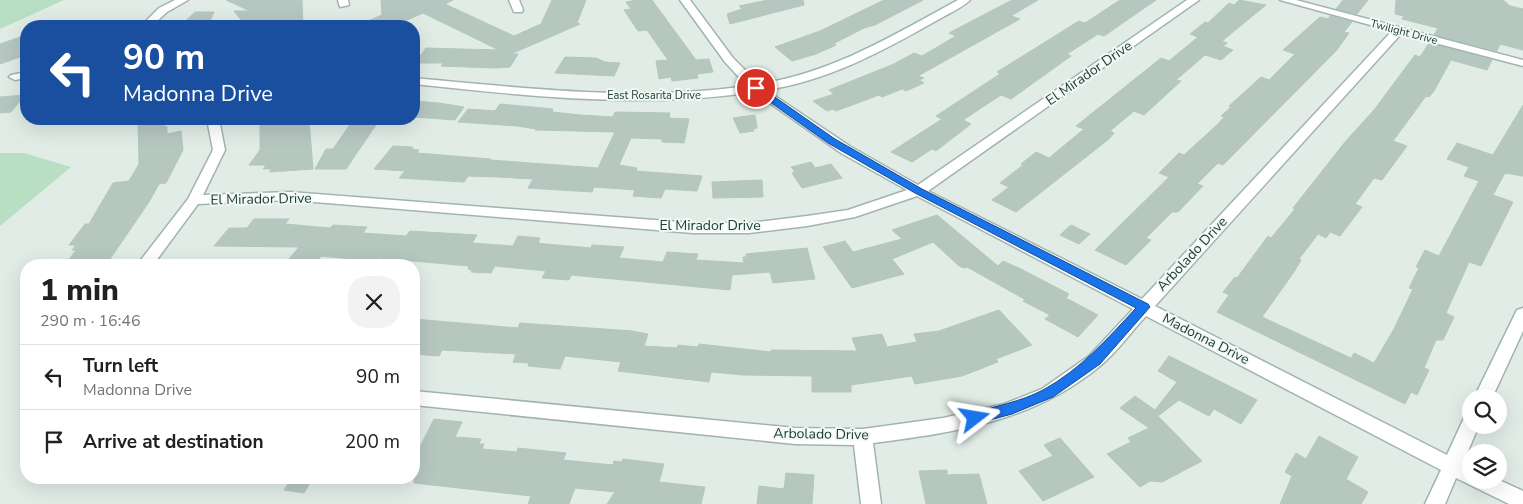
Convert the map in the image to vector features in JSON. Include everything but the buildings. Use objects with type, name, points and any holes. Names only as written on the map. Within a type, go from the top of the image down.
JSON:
[{"type":"street","points":[[152,20],[163,10],[183,0]]},
{"type":"street","points":[[514,0],[518,10]]},
{"type":"street","name":"East Rosarita Drive","points":[[420,81],[581,94],[678,97],[756,88],[812,75],[854,60],[965,0]]},
{"type":"street","name":"El Mirador Drive","points":[[194,200],[290,196],[693,228],[749,228],[850,214],[918,191],[1194,0]]},
{"type":"street","name":"Twilight Drive","points":[[1284,0],[1523,63]]},
{"type":"street","name":"Madonna Drive","points":[[690,1],[729,60],[756,88],[832,141],[918,191],[1462,472]]},
{"type":"street","name":"Arbolado Drive","points":[[420,399],[795,436],[863,437],[943,426],[1007,410],[1048,394],[1095,361],[1398,30]]},
{"type":"street","points":[[150,259],[194,200],[219,150],[214,125]]},
{"type":"street","points":[[1487,389],[1522,318]]},
{"type":"street","points":[[1435,504],[1466,434]]},
{"type":"street","points":[[863,437],[870,504]]},
{"type":"street","points":[[1498,489],[1523,501]]},
{"type":"green space","points":[[0,0],[64,0],[0,29]]},
{"type":"green space","points":[[0,153],[24,153],[71,167],[0,226]]},
{"type":"route","points":[[756,88],[794,116],[846,150],[918,191],[1144,307],[1095,361],[1048,394],[1007,410],[975,418]]}]
